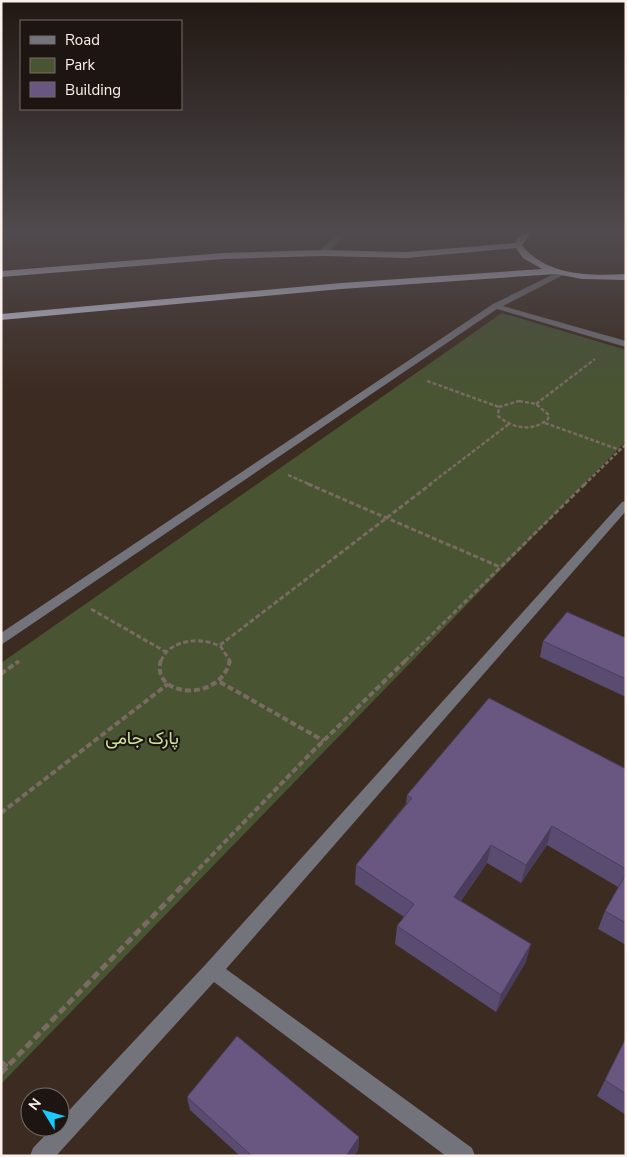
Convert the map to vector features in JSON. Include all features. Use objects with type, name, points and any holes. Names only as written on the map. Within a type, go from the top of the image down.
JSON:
[{"type":"highway","points":[[1,318],[357,285]]},
{"type":"street","points":[[1,640],[496,306],[535,285]]},
{"type":"street","points":[[496,306],[626,344]]},
{"type":"street","points":[[41,1156],[213,970],[626,504]]},
{"type":"street","points":[[213,970],[464,1156]]},
{"type":"path","points":[[536,404],[599,357]]},
{"type":"path","points":[[418,377],[499,408],[510,402],[536,404],[542,407],[549,415],[545,422],[533,427],[509,424],[498,416],[499,408]]},
{"type":"path","points":[[545,422],[620,450]]},
{"type":"path","points":[[220,645],[509,424]]},
{"type":"path","points":[[1,1073],[324,741],[626,444]]},
{"type":"path","points":[[292,468],[284,474],[500,567]]},
{"type":"path","points":[[83,614],[99,603]]},
{"type":"path","points":[[90,609],[166,652]]},
{"type":"path","points":[[199,640],[220,645],[230,659],[227,674],[220,682],[211,687],[188,691],[168,684],[162,677],[159,669],[161,660],[166,652],[187,641],[199,640]]},
{"type":"path","points":[[1,674],[24,657]]},
{"type":"path","points":[[220,682],[324,741]]},
{"type":"path","points":[[1,812],[168,684]]},
{"type":"path","points":[[1,1062],[7,1067]]},
{"type":"green space","name":"پارک جامی","points":[[502,313],[626,350],[626,441],[1,1084],[1,663]]},
{"type":"building","points":[[567,612],[626,638],[626,679],[543,641]]},
{"type":"building","points":[[489,698],[626,769],[626,869],[552,826],[526,865],[491,845],[454,897],[531,944],[501,995],[397,926],[414,904],[356,865],[412,798],[407,795]]},
{"type":"building","points":[[626,874],[626,923],[605,911]]},
{"type":"building","points":[[237,1036],[359,1137],[346,1156],[252,1156],[187,1097]]},
{"type":"building","points":[[626,1038],[626,1094],[605,1080]]}]
